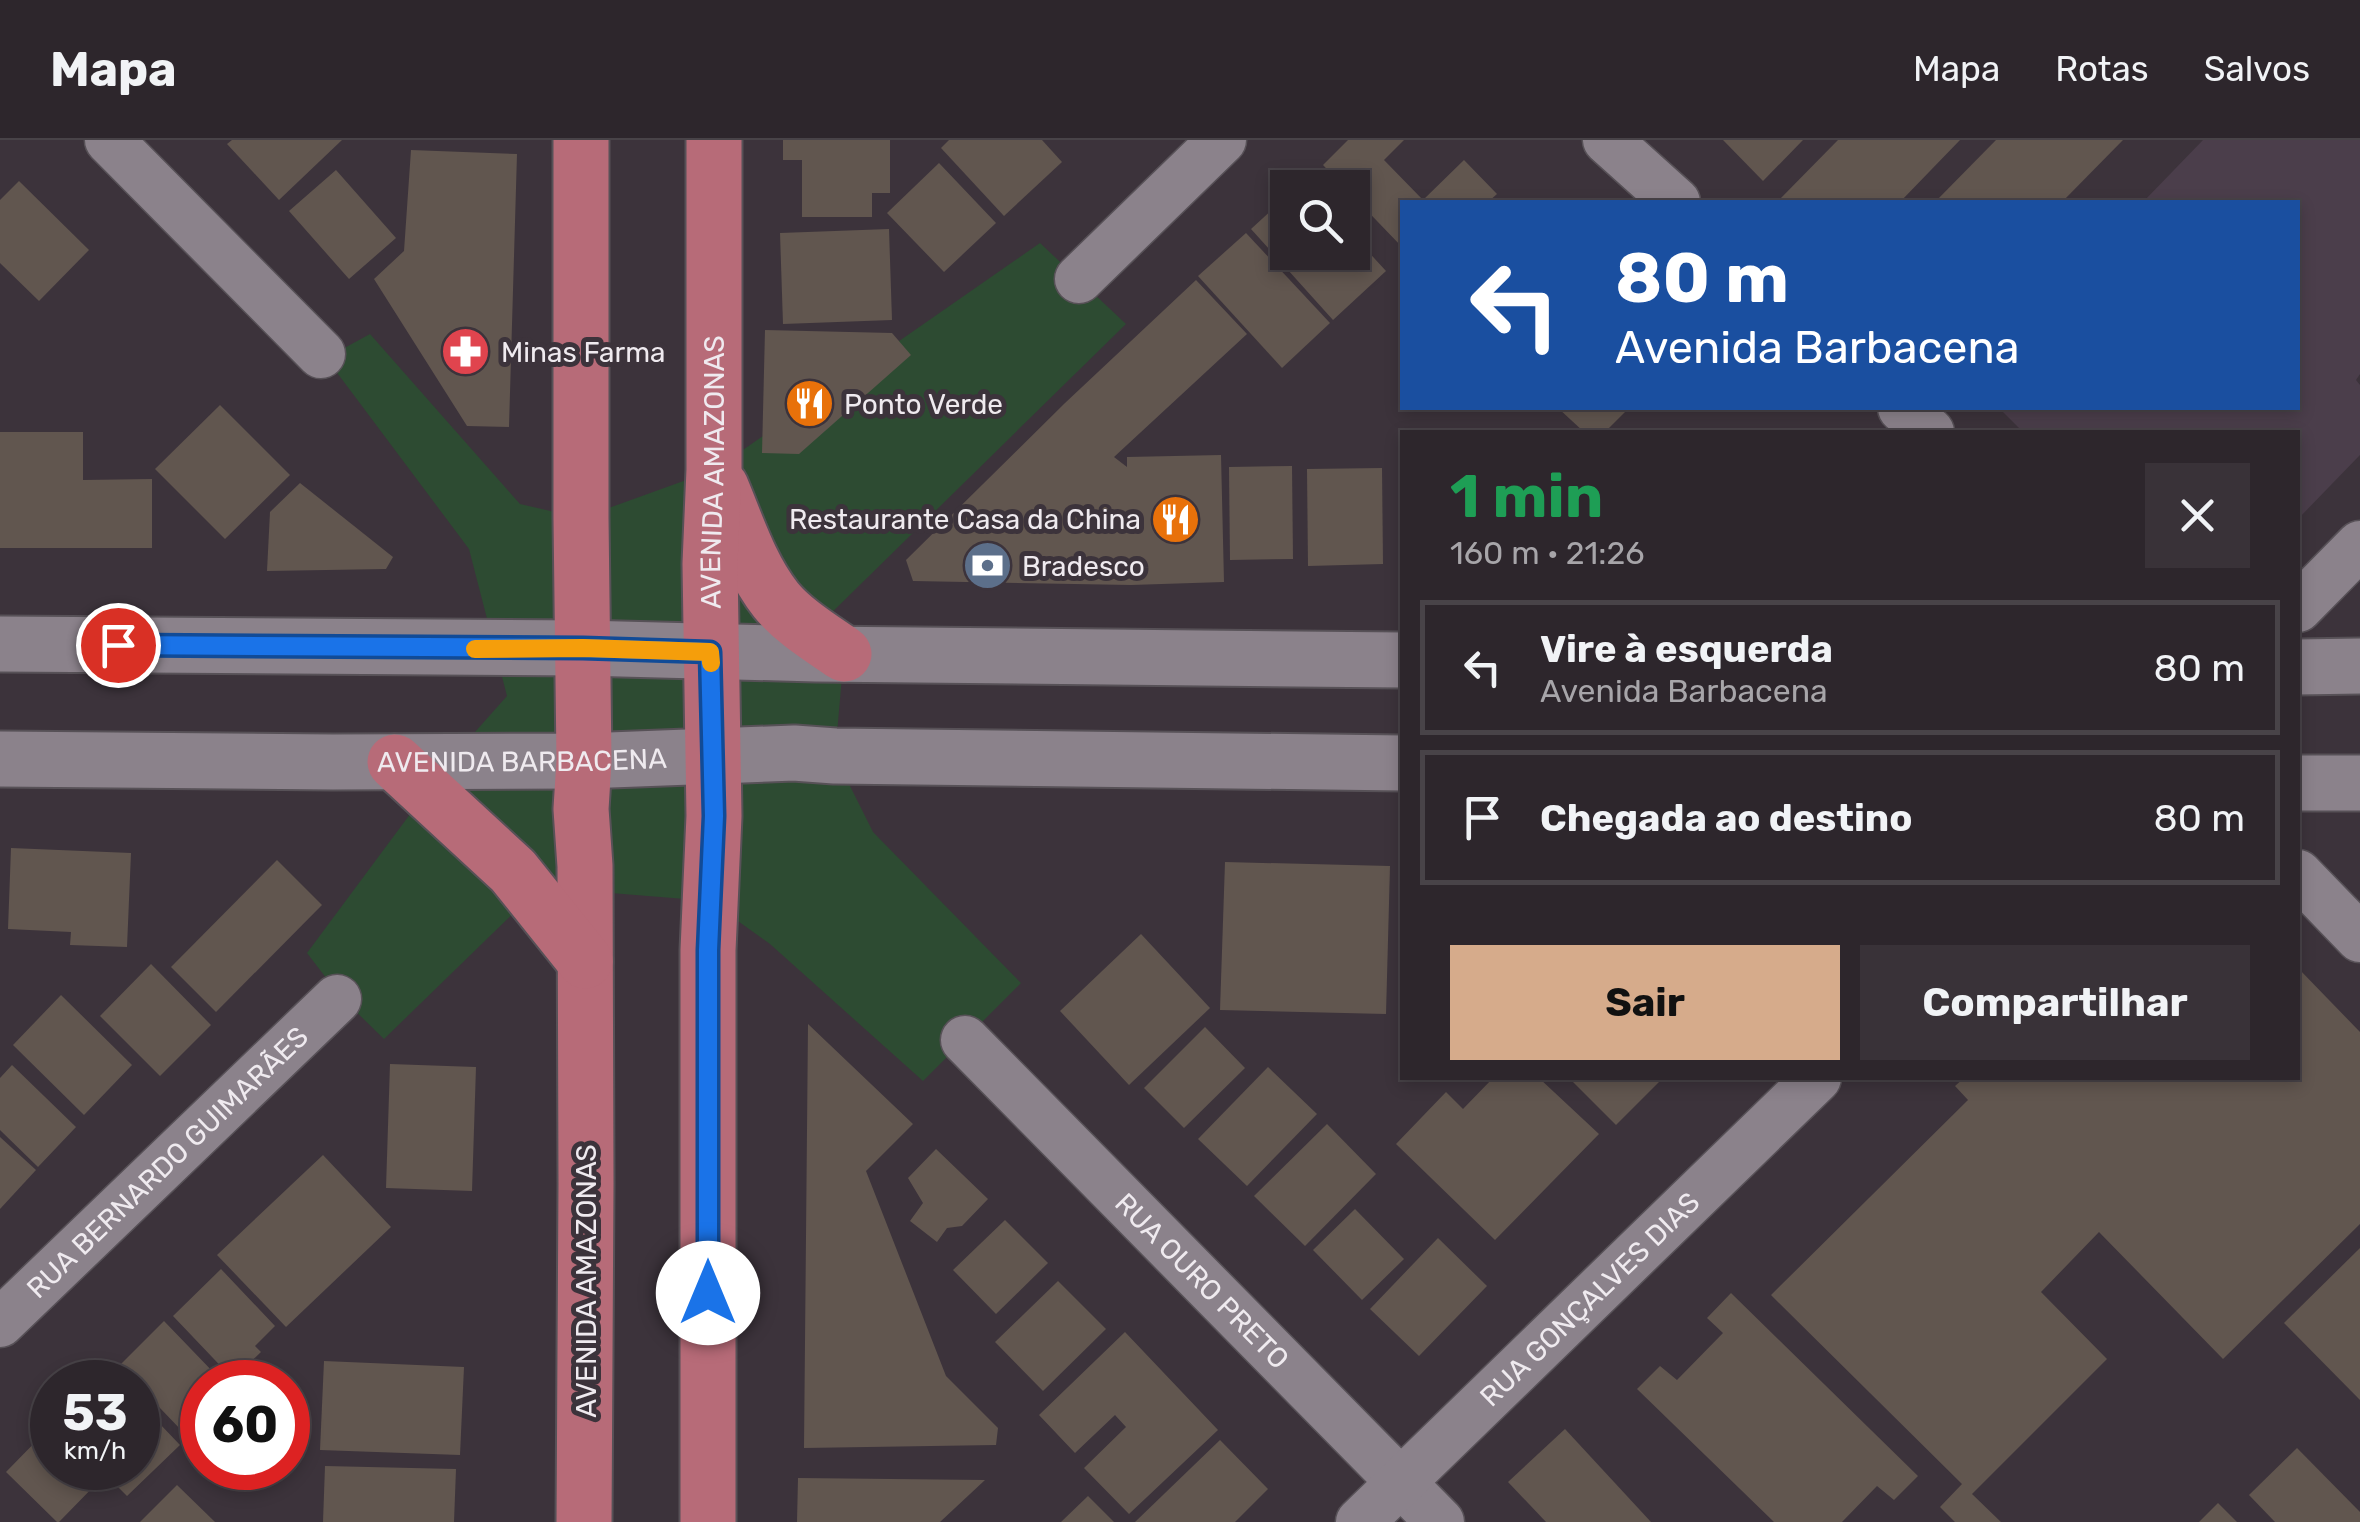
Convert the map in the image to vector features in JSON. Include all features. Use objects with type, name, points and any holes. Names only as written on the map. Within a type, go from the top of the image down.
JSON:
[{"type":"main road","name":"AVENIDA AMAZONAS","points":[[581,140],[584,1522]]},
{"type":"main road","name":"AVENIDA AMAZONAS","points":[[708,1522],[714,140]]},
{"type":"main road","points":[[714,470],[754,566],[778,602],[844,654]]},
{"type":"main road","points":[[0,644],[1400,660]]},
{"type":"main road","points":[[2300,667],[2360,666]]},
{"type":"main road","name":"AVENIDA BARBACENA","points":[[0,759],[584,761],[794,753],[1400,764]]},
{"type":"main road","points":[[395,762],[512,870],[585,961]]},
{"type":"main road","points":[[2300,782],[2360,783]]},
{"type":"street","points":[[109,140],[321,354]]},
{"type":"street","points":[[1079,278],[1222,140]]},
{"type":"street","points":[[1606,140],[1674,200]]},
{"type":"street","points":[[1904,410],[1928,430]]},
{"type":"street","points":[[2300,606],[2360,545]]},
{"type":"street","points":[[2300,876],[2360,938]]},
{"type":"street","name":"RUA BERNARDO GUIMARÃES","points":[[0,1324],[337,999]]},
{"type":"street","name":"RUA OURO PRETO","points":[[965,1040],[1440,1522]]},
{"type":"street","name":"RUA GONÇALVES DIAS","points":[[1360,1522],[1815,1080]]},
{"type":"shaded area","points":[[2203,140],[2360,140],[2360,374],[2356,380],[2360,385],[2360,455],[2300,517],[2300,430],[2021,430],[2001,410],[2300,410],[2300,200],[2145,200]]},
{"type":"green space","points":[[1040,243],[1126,324],[816,628],[844,654],[835,756],[873,832],[1021,983],[923,1081],[770,944],[710,901],[586,891],[528,899],[384,1039],[340,996],[307,953],[451,759],[507,696],[469,549],[326,358],[370,334],[520,504],[581,518],[714,470]]},
{"type":"building","points":[[232,140],[342,140],[279,200],[227,144]]},
{"type":"building","points":[[783,140],[890,140],[890,193],[872,193],[872,217],[802,217],[802,160],[783,160]]},
{"type":"building","points":[[949,140],[1042,140],[1062,162],[1004,216],[941,148]]},
{"type":"building","points":[[1348,140],[1404,140],[1384,160],[1423,200],[1400,200],[1400,245],[1370,214],[1370,170],[1328,170],[1323,165]]},
{"type":"building","points":[[1723,140],[1803,140],[1763,181]]},
{"type":"building","points":[[1838,140],[1960,140],[1902,200],[1779,200]]},
{"type":"building","points":[[1996,140],[2123,140],[2064,200],[1937,200]]},
{"type":"building","name":"Minas Farma","points":[[411,150],[517,154],[509,427],[467,426],[374,279],[404,251]]},
{"type":"building","points":[[1464,160],[1497,194],[1490,200],[1423,200]]},
{"type":"building","points":[[939,163],[996,223],[944,272],[887,213]]},
{"type":"building","points":[[336,170],[396,238],[349,279],[289,211]]},
{"type":"building","points":[[19,181],[89,250],[39,301],[0,263],[0,200]]},
{"type":"building","points":[[1270,212],[1270,250],[1251,229]]},
{"type":"building","points":[[889,229],[892,320],[783,324],[780,233]]},
{"type":"building","points":[[1246,233],[1270,259],[1270,270],[1281,270],[1330,323],[1282,368],[1198,276]]},
{"type":"building","points":[[1370,254],[1386,271],[1333,320],[1288,270],[1370,270]]},
{"type":"building","points":[[1196,280],[1247,334],[1114,457],[1127,467],[1127,457],[1221,455],[1224,582],[1131,585],[913,581],[906,560]]},
{"type":"building","name":"Ponto Verde","points":[[765,330],[892,333],[911,355],[799,454],[762,453]]},
{"type":"building","points":[[220,405],[290,475],[225,539],[155,469]]},
{"type":"building","points":[[1560,410],[1627,410],[1607,430],[1582,430]]},
{"type":"building","points":[[0,432],[83,432],[83,480],[152,479],[152,548],[0,548]]},
{"type":"building","points":[[1292,466],[1293,559],[1230,560],[1229,467]]},
{"type":"building","points":[[1382,468],[1383,564],[1308,566],[1307,469]]},
{"type":"building","points":[[300,483],[393,557],[386,569],[267,571],[270,512]]},
{"type":"building","points":[[11,848],[131,853],[127,947],[70,945],[71,932],[8,929]]},
{"type":"building","points":[[277,860],[322,905],[216,1012],[171,967]]},
{"type":"building","points":[[1225,862],[1390,866],[1386,1014],[1220,1010]]},
{"type":"building","points":[[1141,934],[1210,1008],[1129,1085],[1060,1011]]},
{"type":"building","points":[[151,964],[211,1025],[160,1076],[100,1016]]},
{"type":"building","points":[[2300,970],[2360,1032],[2360,1224],[2223,1359],[2099,1232],[2041,1292],[2107,1359],[1972,1494],[2001,1522],[1955,1522],[1940,1507],[1962,1484],[1771,1295],[1968,1100],[1955,1086],[1962,1080],[2300,1080]]},
{"type":"building","points":[[61,995],[132,1065],[84,1115],[13,1045]]},
{"type":"building","points":[[808,1024],[913,1124],[866,1171],[946,1376],[998,1428],[996,1445],[804,1448]]},
{"type":"building","points":[[1205,1027],[1245,1068],[1184,1128],[1144,1088]]},
{"type":"building","points":[[390,1064],[476,1067],[472,1191],[386,1188]]},
{"type":"building","points":[[12,1065],[76,1127],[38,1167],[0,1130],[0,1078]]},
{"type":"building","points":[[1268,1067],[1317,1114],[1247,1186],[1198,1139]]},
{"type":"building","points":[[1491,1080],[1541,1080],[1599,1134],[1495,1240],[1396,1144],[1446,1092],[1463,1109]]},
{"type":"building","points":[[1571,1080],[1661,1080],[1616,1125]]},
{"type":"building","points":[[1327,1124],[1376,1174],[1305,1246],[1254,1196]]},
{"type":"building","points":[[0,1137],[36,1170],[0,1209]]},
{"type":"building","points":[[936,1149],[988,1199],[962,1226],[947,1228],[937,1242],[910,1221],[923,1203],[908,1178]]},
{"type":"building","points":[[323,1155],[391,1227],[286,1327],[217,1255]]},
{"type":"building","points":[[1355,1209],[1404,1259],[1362,1300],[1313,1250]]},
{"type":"building","points":[[1005,1220],[1048,1263],[996,1314],[953,1270]]},
{"type":"building","points":[[1438,1238],[1487,1286],[1419,1356],[1370,1309]]},
{"type":"building","points":[[2360,1248],[2360,1400],[2284,1323]]},
{"type":"building","points":[[221,1269],[275,1326],[255,1346],[261,1352],[253,1360],[215,1360],[173,1316]]},
{"type":"building","points":[[1058,1281],[1106,1329],[1043,1391],[995,1342]]},
{"type":"building","points":[[1731,1293],[1918,1476],[1894,1500],[1877,1486],[1842,1522],[1774,1522],[1637,1389],[1660,1366],[1677,1380],[1723,1333],[1707,1318]]},
{"type":"building","points":[[164,1321],[202,1360],[180,1360],[180,1429],[160,1408],[160,1360],[125,1360]]},
{"type":"building","points":[[1125,1332],[1218,1430],[1129,1514],[1084,1468],[1126,1427],[1115,1415],[1075,1453],[1039,1415]]},
{"type":"building","points":[[324,1361],[464,1367],[460,1455],[320,1450]]},
{"type":"building","points":[[160,1424],[180,1445],[160,1464]]},
{"type":"building","points":[[1565,1429],[1651,1522],[1546,1522],[1508,1482]]},
{"type":"building","points":[[1220,1440],[1268,1489],[1235,1522],[1135,1522]]},
{"type":"building","points":[[30,1447],[30,1490],[90,1490],[57,1522],[6,1472]]},
{"type":"building","points":[[2297,1448],[2360,1512],[2360,1522],[2275,1522],[2249,1495]]},
{"type":"building","points":[[325,1466],[456,1469],[454,1522],[323,1522]]},
{"type":"building","points":[[798,1478],[985,1480],[940,1522],[797,1522]]},
{"type":"building","points":[[177,1485],[215,1522],[140,1522]]},
{"type":"building","points":[[1088,1496],[1114,1522],[1061,1522]]},
{"type":"building","points":[[2218,1503],[2237,1522],[2199,1522]]},
{"type":"slow traffic","points":[[475,649],[710,652],[711,663]]},
{"type":"place","name":"Minas Farma","points":[[466,352]]},
{"type":"place","name":"Ponto Verde","points":[[809,404]]},
{"type":"place","name":"Restaurante Casa da China","points":[[1176,519]]},
{"type":"place","name":"Bradesco","points":[[987,566]]},
{"type":"route","points":[[118,645],[710,652],[714,816],[708,950],[708,1293]]}]
